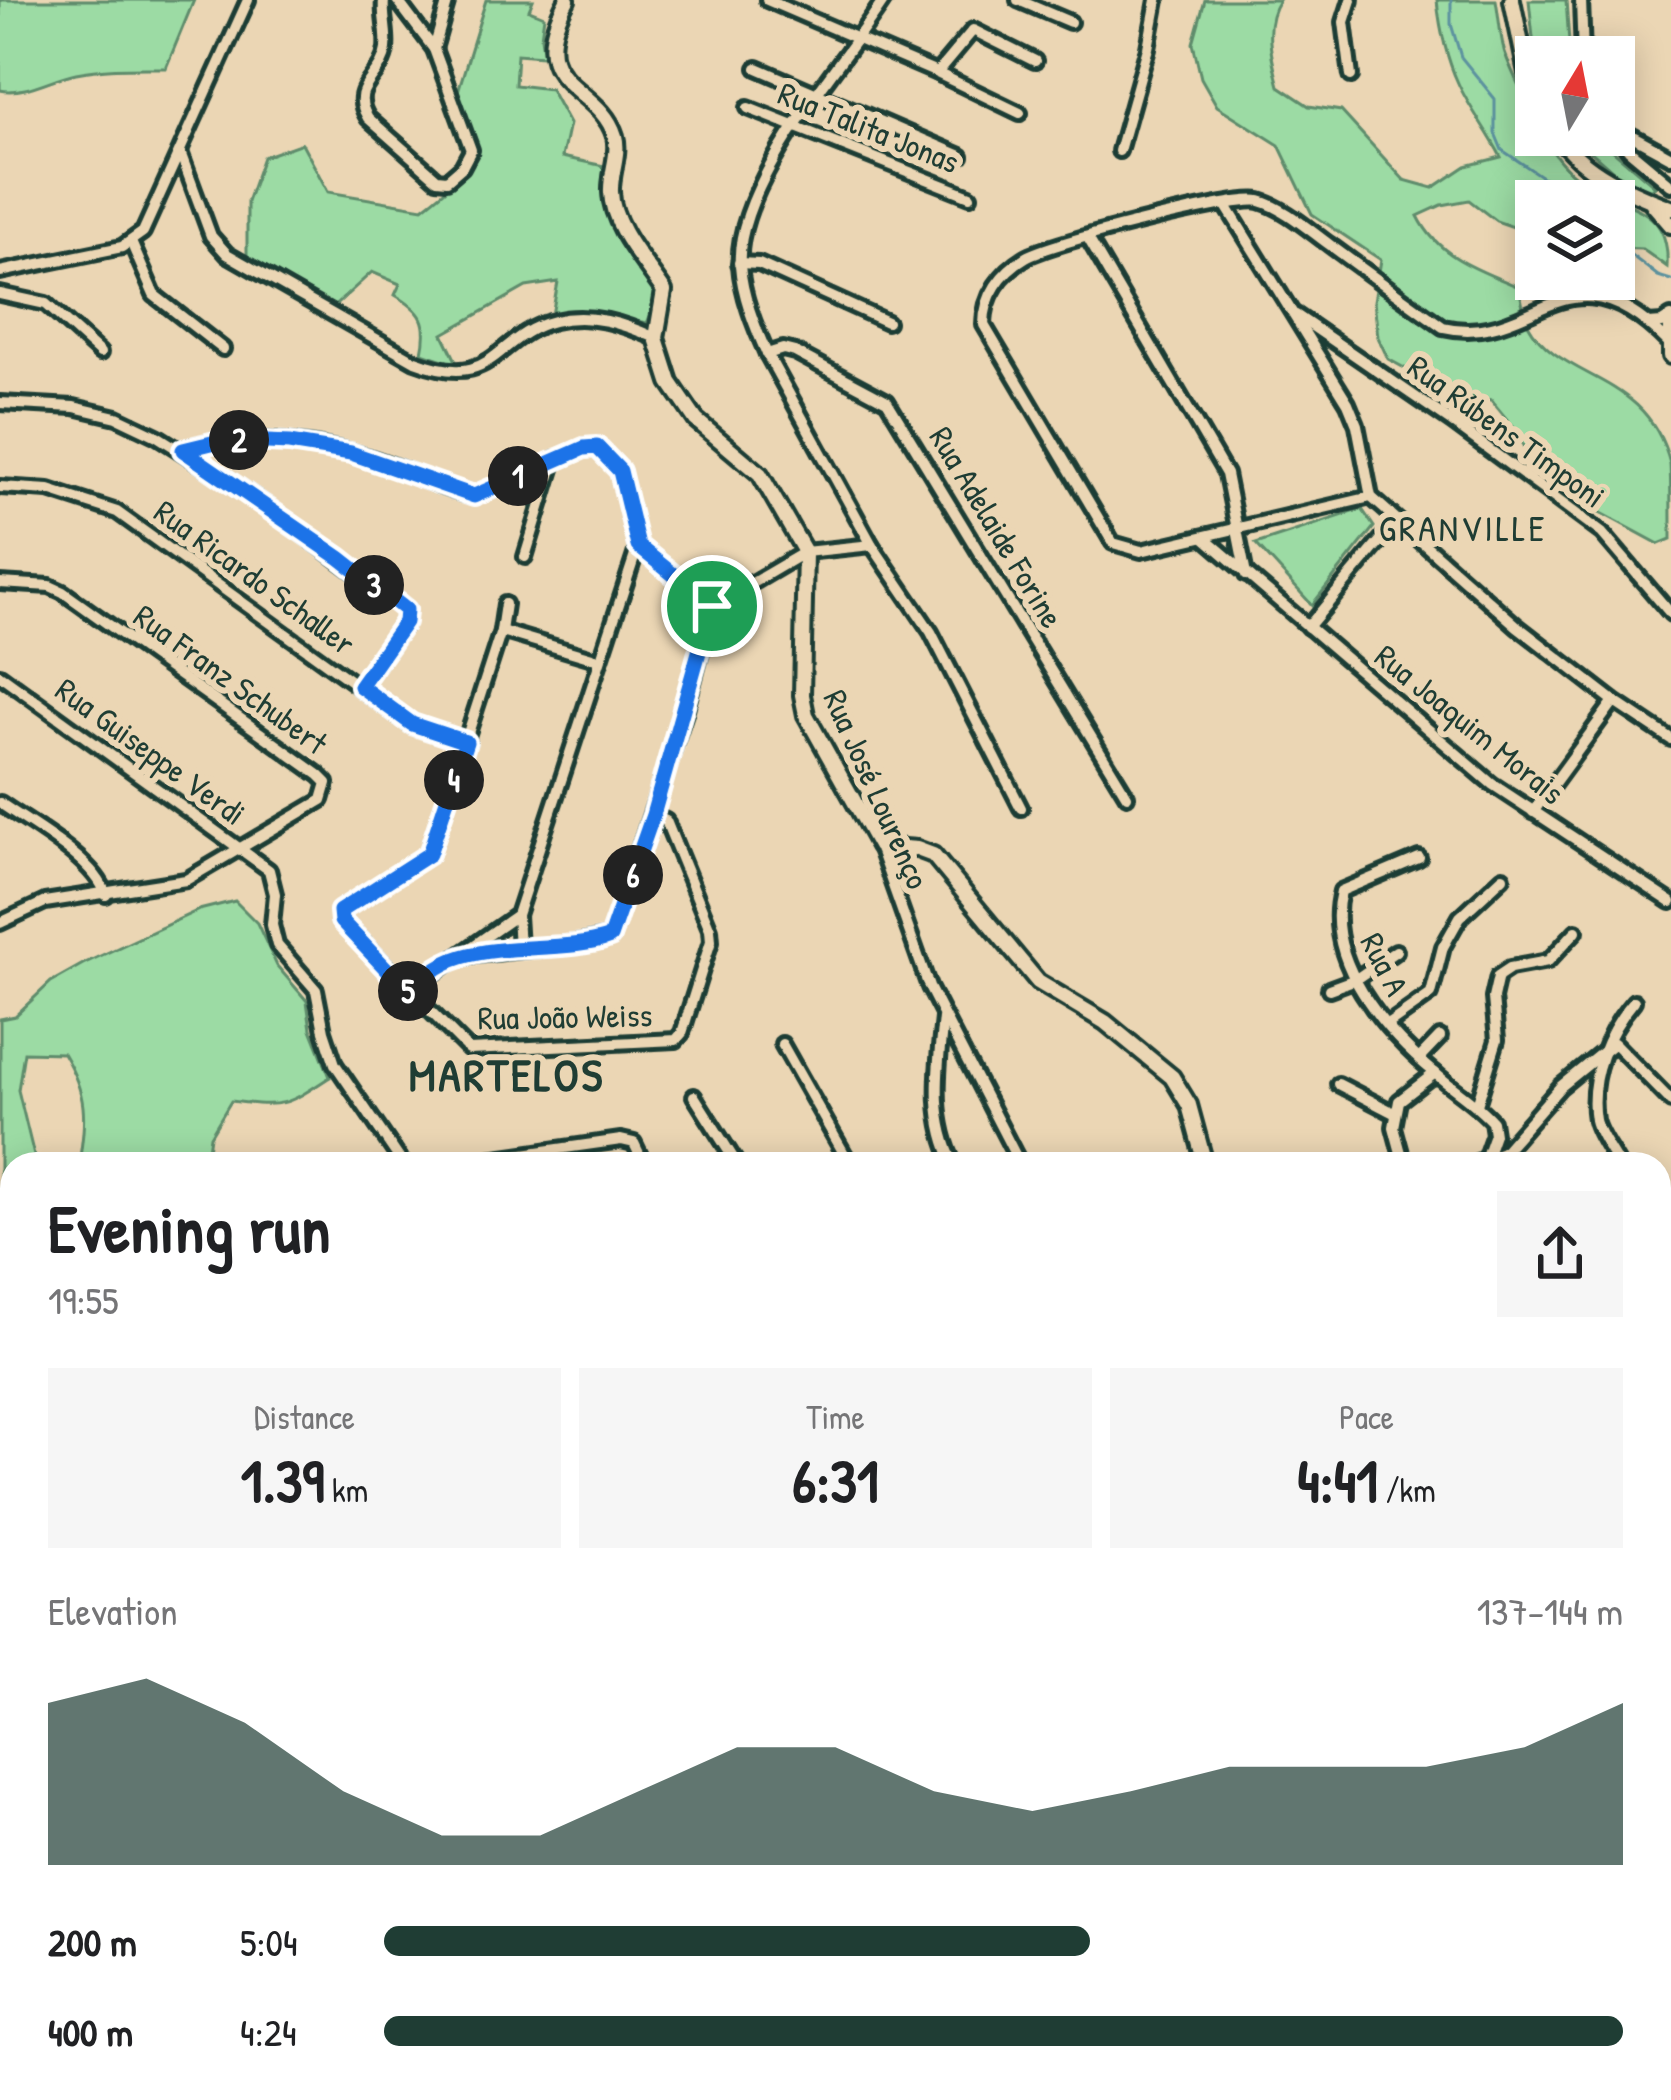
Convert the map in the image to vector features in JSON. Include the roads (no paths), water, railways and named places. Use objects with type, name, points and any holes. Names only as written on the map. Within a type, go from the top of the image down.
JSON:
[{"type":"street","points":[[0,272],[131,242],[143,232],[248,0]]},
{"type":"street","points":[[384,0],[386,52],[361,90],[362,108],[443,180],[454,175],[471,150],[434,49],[397,0]]},
{"type":"street","points":[[434,49],[448,0]]},
{"type":"street","points":[[567,0],[555,30],[557,66],[570,86],[606,119],[615,137],[613,209],[665,297],[656,338],[670,382],[696,420],[760,474],[805,552]]},
{"type":"street","points":[[767,0],[1020,113]]},
{"type":"street","points":[[884,0],[795,125],[745,224],[739,263],[767,354],[872,545],[931,632],[1021,808]]},
{"type":"street","points":[[1018,0],[1070,22]]},
{"type":"street","points":[[1118,152],[1148,48],[1156,0]]},
{"type":"street","points":[[1351,0],[1344,22],[1352,76]]},
{"type":"street","points":[[1512,0],[1519,36]]},
{"type":"street","points":[[1581,0],[1582,36]]},
{"type":"street","points":[[937,73],[973,30],[1035,61]]},
{"type":"street","points":[[757,68],[961,156]]},
{"type":"street","name":"Rua Talita Jonas","points":[[748,108],[970,196]]},
{"type":"street","points":[[1635,139],[1671,158]]},
{"type":"street","points":[[180,152],[211,236],[227,254],[415,361],[436,369],[471,369],[548,322],[586,317],[656,338]]},
{"type":"street","points":[[1635,155],[1671,185]]},
{"type":"street","points":[[1574,156],[1671,208]]},
{"type":"street","points":[[1371,497],[1141,551],[1113,543],[984,325],[992,289],[1026,257],[1225,204],[1257,200],[1289,215],[1443,328],[1462,332],[1484,328],[1572,296],[1610,302],[1649,324],[1670,350]]},
{"type":"street","points":[[1649,200],[1671,225]]},
{"type":"street","points":[[1225,204],[1357,424],[1371,497],[1517,626],[1671,739]]},
{"type":"street","points":[[1088,238],[1226,473],[1246,575]]},
{"type":"street","points":[[131,242],[154,295],[223,349]]},
{"type":"street","points":[[739,263],[759,264],[887,322]]},
{"type":"street","points":[[0,294],[46,304],[100,352]]},
{"type":"street","name":"Rua Rúbens Timponi","points":[[1292,312],[1602,533],[1671,614]]},
{"type":"street","points":[[1649,324],[1671,316]]},
{"type":"street","points":[[1670,350],[1671,326]]},
{"type":"street","name":"Rua Adelaide Forine","points":[[767,354],[783,349],[795,352],[887,401],[1127,796]]},
{"type":"street","points":[[0,403],[74,407],[116,417],[183,450],[340,558],[406,610],[405,622],[360,686]]},
{"type":"street","points":[[183,450],[224,440],[314,447],[383,461],[474,496],[584,448],[597,447],[620,471],[638,546],[518,914],[519,948]]},
{"type":"street","points":[[525,557],[555,460]]},
{"type":"street","name":"Rua Ricardo Schaller","points":[[0,487],[80,496],[117,512],[412,724],[466,742]]},
{"type":"street","points":[[1308,627],[1396,522]]},
{"type":"street","name":"Rua Joaquim Morais","points":[[1205,538],[1492,784],[1671,902]]},
{"type":"street","points":[[457,956],[568,946],[610,937],[653,815],[712,606],[805,552],[872,545]]},
{"type":"street","points":[[638,546],[712,606]]},
{"type":"street","name":"Rua José Lourenço","points":[[805,552],[802,694],[806,715],[879,846],[929,987],[1014,1152]]},
{"type":"street","name":"Rua Franz Schubert","points":[[0,583],[50,586],[63,592],[327,783],[322,800],[240,848]]},
{"type":"street","points":[[466,742],[505,604]]},
{"type":"street","points":[[501,631],[598,660]]},
{"type":"street","name":"Rua Guiseppe Verdi","points":[[0,675],[240,848],[185,880],[45,902],[0,923]]},
{"type":"street","points":[[1533,812],[1614,701]]},
{"type":"street","name":"Rua João Weiss","points":[[466,742],[429,854],[340,911],[341,921],[414,998],[464,1047],[476,1052],[680,1038],[711,941],[710,929],[666,821],[653,815]]},
{"type":"street","points":[[0,803],[88,867],[101,880],[106,895]]},
{"type":"street","points":[[879,846],[933,855],[1038,982],[1105,1022],[1172,1077],[1190,1106],[1202,1152]]},
{"type":"street","points":[[240,848],[269,870],[277,945],[316,990],[335,1064],[395,1152]]},
{"type":"street","name":"Rua A","points":[[1419,859],[1341,891],[1339,936],[1356,979],[1387,1025],[1419,1059],[1477,1105]]},
{"type":"street","points":[[1387,1025],[1431,994],[1443,947],[1460,917],[1503,877]]},
{"type":"street","points":[[414,998],[420,983],[518,914]]},
{"type":"street","points":[[1484,1152],[1494,1134],[1492,1121],[1477,1105],[1498,1040],[1492,998],[1498,976],[1510,968],[1548,961],[1576,931]]},
{"type":"street","points":[[487,938],[489,952]]},
{"type":"street","points":[[1329,989],[1356,979],[1396,951]]},
{"type":"street","points":[[1611,1152],[1595,1122],[1597,1085],[1613,1024],[1634,1000]]},
{"type":"street","points":[[944,1015],[935,1087],[949,1152]]},
{"type":"street","points":[[1419,1059],[1440,1037]]},
{"type":"street","points":[[782,1043],[838,1152]]},
{"type":"street","points":[[1609,1047],[1671,1101]]},
{"type":"street","points":[[1503,1152],[1560,1087],[1609,1047]]},
{"type":"street","points":[[1401,1152],[1394,1127],[1399,1101],[1435,1073]]},
{"type":"street","points":[[1338,1084],[1396,1114]]},
{"type":"street","points":[[694,1096],[729,1152]]},
{"type":"street","points":[[537,1152],[621,1140],[634,1143],[638,1152]]},
{"type":"waterway","points":[[1451,0],[1451,24],[1461,57],[1495,99],[1495,133],[1502,150],[1547,180]]},
{"type":"waterway","points":[[1635,258],[1671,280]]},
{"type":"district","name":"GRANVILLE","points":[[1463,527]]},
{"type":"district","name":"MARTELOS","points":[[507,1074]]}]
